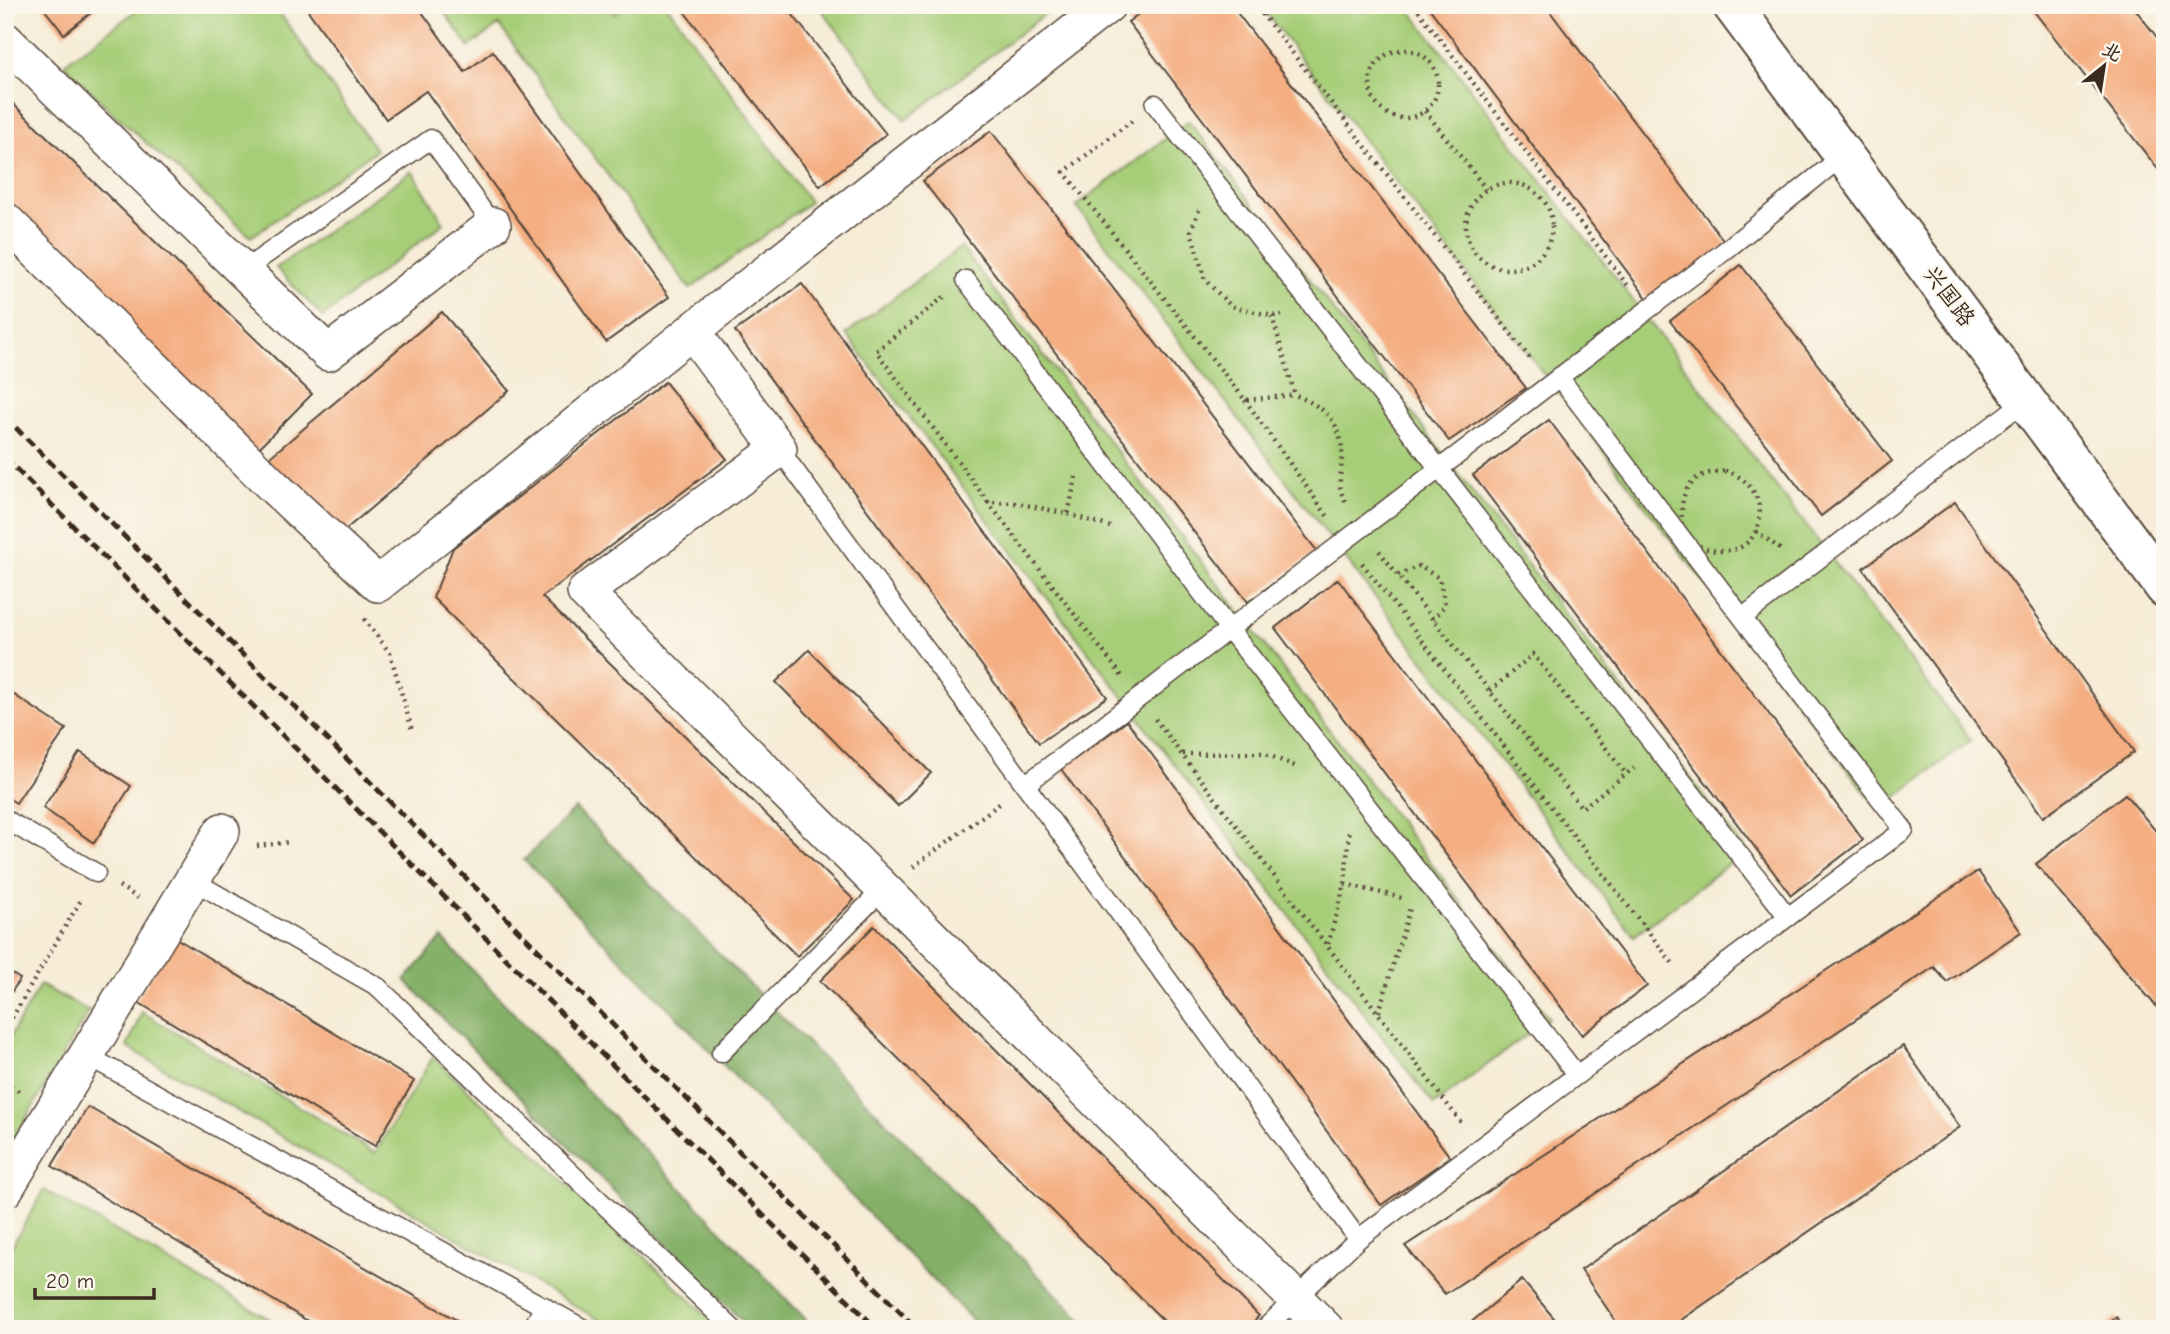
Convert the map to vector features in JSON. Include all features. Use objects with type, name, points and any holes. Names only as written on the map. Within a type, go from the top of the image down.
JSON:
[{"type":"main road","name":"兴国路","points":[[1732,5],[2165,588]]},
{"type":"street","points":[[5,220],[273,486],[378,584],[692,331],[1108,5]]},
{"type":"street","points":[[5,40],[328,353],[493,225]]},
{"type":"street","points":[[692,331],[779,449],[585,592],[1326,1329]]},
{"type":"street","points":[[5,1190],[222,831]]},
{"type":"lane","points":[[1155,104],[1788,918]]},
{"type":"lane","points":[[244,270],[431,139],[493,225]]},
{"type":"lane","points":[[1025,785],[1844,155]]},
{"type":"lane","points":[[966,280],[1229,629],[1577,1075]]},
{"type":"lane","points":[[1264,1329],[1358,1239],[1904,830],[1683,539],[1554,380]]},
{"type":"lane","points":[[1743,617],[2026,400]]},
{"type":"lane","points":[[779,449],[1358,1239]]},
{"type":"lane","points":[[5,819],[96,873]]},
{"type":"lane","points":[[192,880],[378,987],[733,1329]]},
{"type":"lane","points":[[720,1053],[883,889]]},
{"type":"lane","points":[[86,1055],[584,1329]]},
{"type":"lane","points":[[532,1329],[544,1306]]},
{"type":"path","points":[[1275,5],[1263,15],[1554,380]]},
{"type":"path","points":[[1414,5],[1647,309]]},
{"type":"path","points":[[1397,51],[1409,51],[1429,61],[1438,81],[1433,103],[1425,111],[1404,118],[1383,112],[1376,103],[1370,82],[1378,62],[1397,51]]},
{"type":"path","points":[[1155,104],[1064,172],[1245,400],[1345,541],[1692,989]]},
{"type":"path","points":[[1425,111],[1486,189]]},
{"type":"path","points":[[1211,176],[1191,231],[1205,280],[1231,306],[1272,316],[1316,312]]},
{"type":"path","points":[[1507,183],[1521,185],[1543,200],[1549,212],[1549,240],[1532,261],[1519,267],[1491,265],[1479,257],[1470,245],[1466,218],[1472,204],[1486,189],[1507,183]]},
{"type":"path","points":[[966,280],[876,351],[1480,1148]]},
{"type":"path","points":[[1272,316],[1295,395]]},
{"type":"path","points":[[1245,400],[1295,395],[1320,405],[1337,428],[1342,454],[1338,490],[1361,528],[1582,808],[1657,751]]},
{"type":"path","points":[[988,502],[1017,503],[1068,514],[1085,438]]},
{"type":"path","points":[[1725,471],[1737,474],[1748,482],[1760,505],[1760,519],[1747,541],[1723,552],[1710,550],[1683,539],[1679,510],[1689,485],[1711,472],[1725,471]]},
{"type":"path","points":[[1398,575],[1419,566],[1439,578],[1446,604],[1434,620]]},
{"type":"path","points":[[378,584],[358,612],[390,653],[412,730]]},
{"type":"path","points":[[1490,691],[1533,654],[1626,774]]},
{"type":"path","points":[[1182,754],[1263,753],[1301,769]]},
{"type":"path","points":[[883,889],[1025,785]]},
{"type":"path","points":[[1328,944],[1345,884],[1349,829]]},
{"type":"path","points":[[5,1030],[96,873],[170,916]]},
{"type":"path","points":[[1379,1012],[1421,874]]},
{"type":"green space","points":[[144,5],[274,5],[376,150],[251,237],[114,114],[64,64]]},
{"type":"green space","points":[[439,5],[607,5],[614,14],[626,5],[667,5],[810,202],[690,289],[499,25],[469,47]]},
{"type":"green space","points":[[818,5],[1057,5],[905,120]]},
{"type":"green space","points":[[1278,5],[1406,5],[1971,740],[1879,810],[1267,14]]},
{"type":"green space","points":[[1189,121],[1746,851],[1634,936],[1076,206]]},
{"type":"green space","points":[[412,171],[444,223],[323,317],[276,268]]},
{"type":"green space","points":[[961,247],[1549,1018],[1434,1105],[846,334]]},
{"type":"green space","points":[[575,808],[1091,1329],[981,1329],[524,860]]},
{"type":"green space","points":[[442,938],[815,1329],[750,1329],[405,980]]},
{"type":"green space","points":[[40,985],[89,1011],[5,1154],[5,1045]]},
{"type":"green space","points":[[142,1012],[375,1153],[433,1057],[721,1329],[615,1329],[127,1047]]},
{"type":"green space","points":[[44,1190],[287,1329],[18,1329],[5,1322],[5,1258]]},
{"type":"building","points":[[41,5],[101,5],[64,34]]},
{"type":"building","points":[[304,5],[417,5],[465,72],[493,51],[669,297],[606,342],[426,91],[386,119]]},
{"type":"building","points":[[679,5],[785,5],[886,134],[820,186]]},
{"type":"building","points":[[1150,5],[1231,5],[1526,388],[1449,441],[1128,22]]},
{"type":"building","points":[[1427,5],[1545,5],[1727,245],[1650,302]]},
{"type":"building","points":[[2029,5],[2132,5],[2165,48],[2165,178]]},
{"type":"building","points":[[5,96],[312,394],[252,455],[5,215]]},
{"type":"building","points":[[991,131],[1317,551],[1248,602],[923,181]]},
{"type":"building","points":[[1741,265],[1892,461],[1821,516],[1670,321]]},
{"type":"building","points":[[802,284],[1107,697],[1039,743],[735,331]]},
{"type":"building","points":[[442,312],[509,391],[332,541],[264,462]]},
{"type":"building","points":[[665,382],[727,459],[542,597],[854,900],[797,956],[433,598],[453,548]]},
{"type":"building","points":[[1549,420],[1863,840],[1791,895],[1473,475]]},
{"type":"building","points":[[1955,502],[2134,752],[2043,817],[1863,568]]},
{"type":"building","points":[[1338,579],[1647,986],[1582,1035],[1275,628]]},
{"type":"building","points":[[809,650],[931,773],[898,806],[776,682]]},
{"type":"building","points":[[5,689],[66,729],[16,803],[5,796]]},
{"type":"building","points":[[1127,721],[1450,1157],[1381,1205],[1061,769]]},
{"type":"building","points":[[80,752],[131,786],[94,843],[43,808]]},
{"type":"building","points":[[2125,794],[2165,842],[2165,1017],[2036,864]]},
{"type":"building","points":[[1978,871],[2021,932],[1947,982],[1934,967],[1445,1294],[1405,1246]]},
{"type":"building","points":[[874,926],[1259,1316],[1246,1329],[1172,1329],[820,981]]},
{"type":"building","points":[[174,937],[414,1081],[375,1146],[136,1001]]},
{"type":"building","points":[[5,969],[20,979],[5,1002]]},
{"type":"building","points":[[1903,1046],[1960,1127],[1668,1329],[1621,1329],[1581,1270]]},
{"type":"building","points":[[88,1107],[472,1329],[321,1329],[52,1166]]},
{"type":"building","points":[[1522,1280],[1563,1329],[1463,1329]]},
{"type":"building","points":[[2116,1317],[2126,1329],[2103,1329]]},
{"type":"railway","points":[[5,417],[917,1329]]},
{"type":"railway","points":[[5,458],[877,1329]]}]
